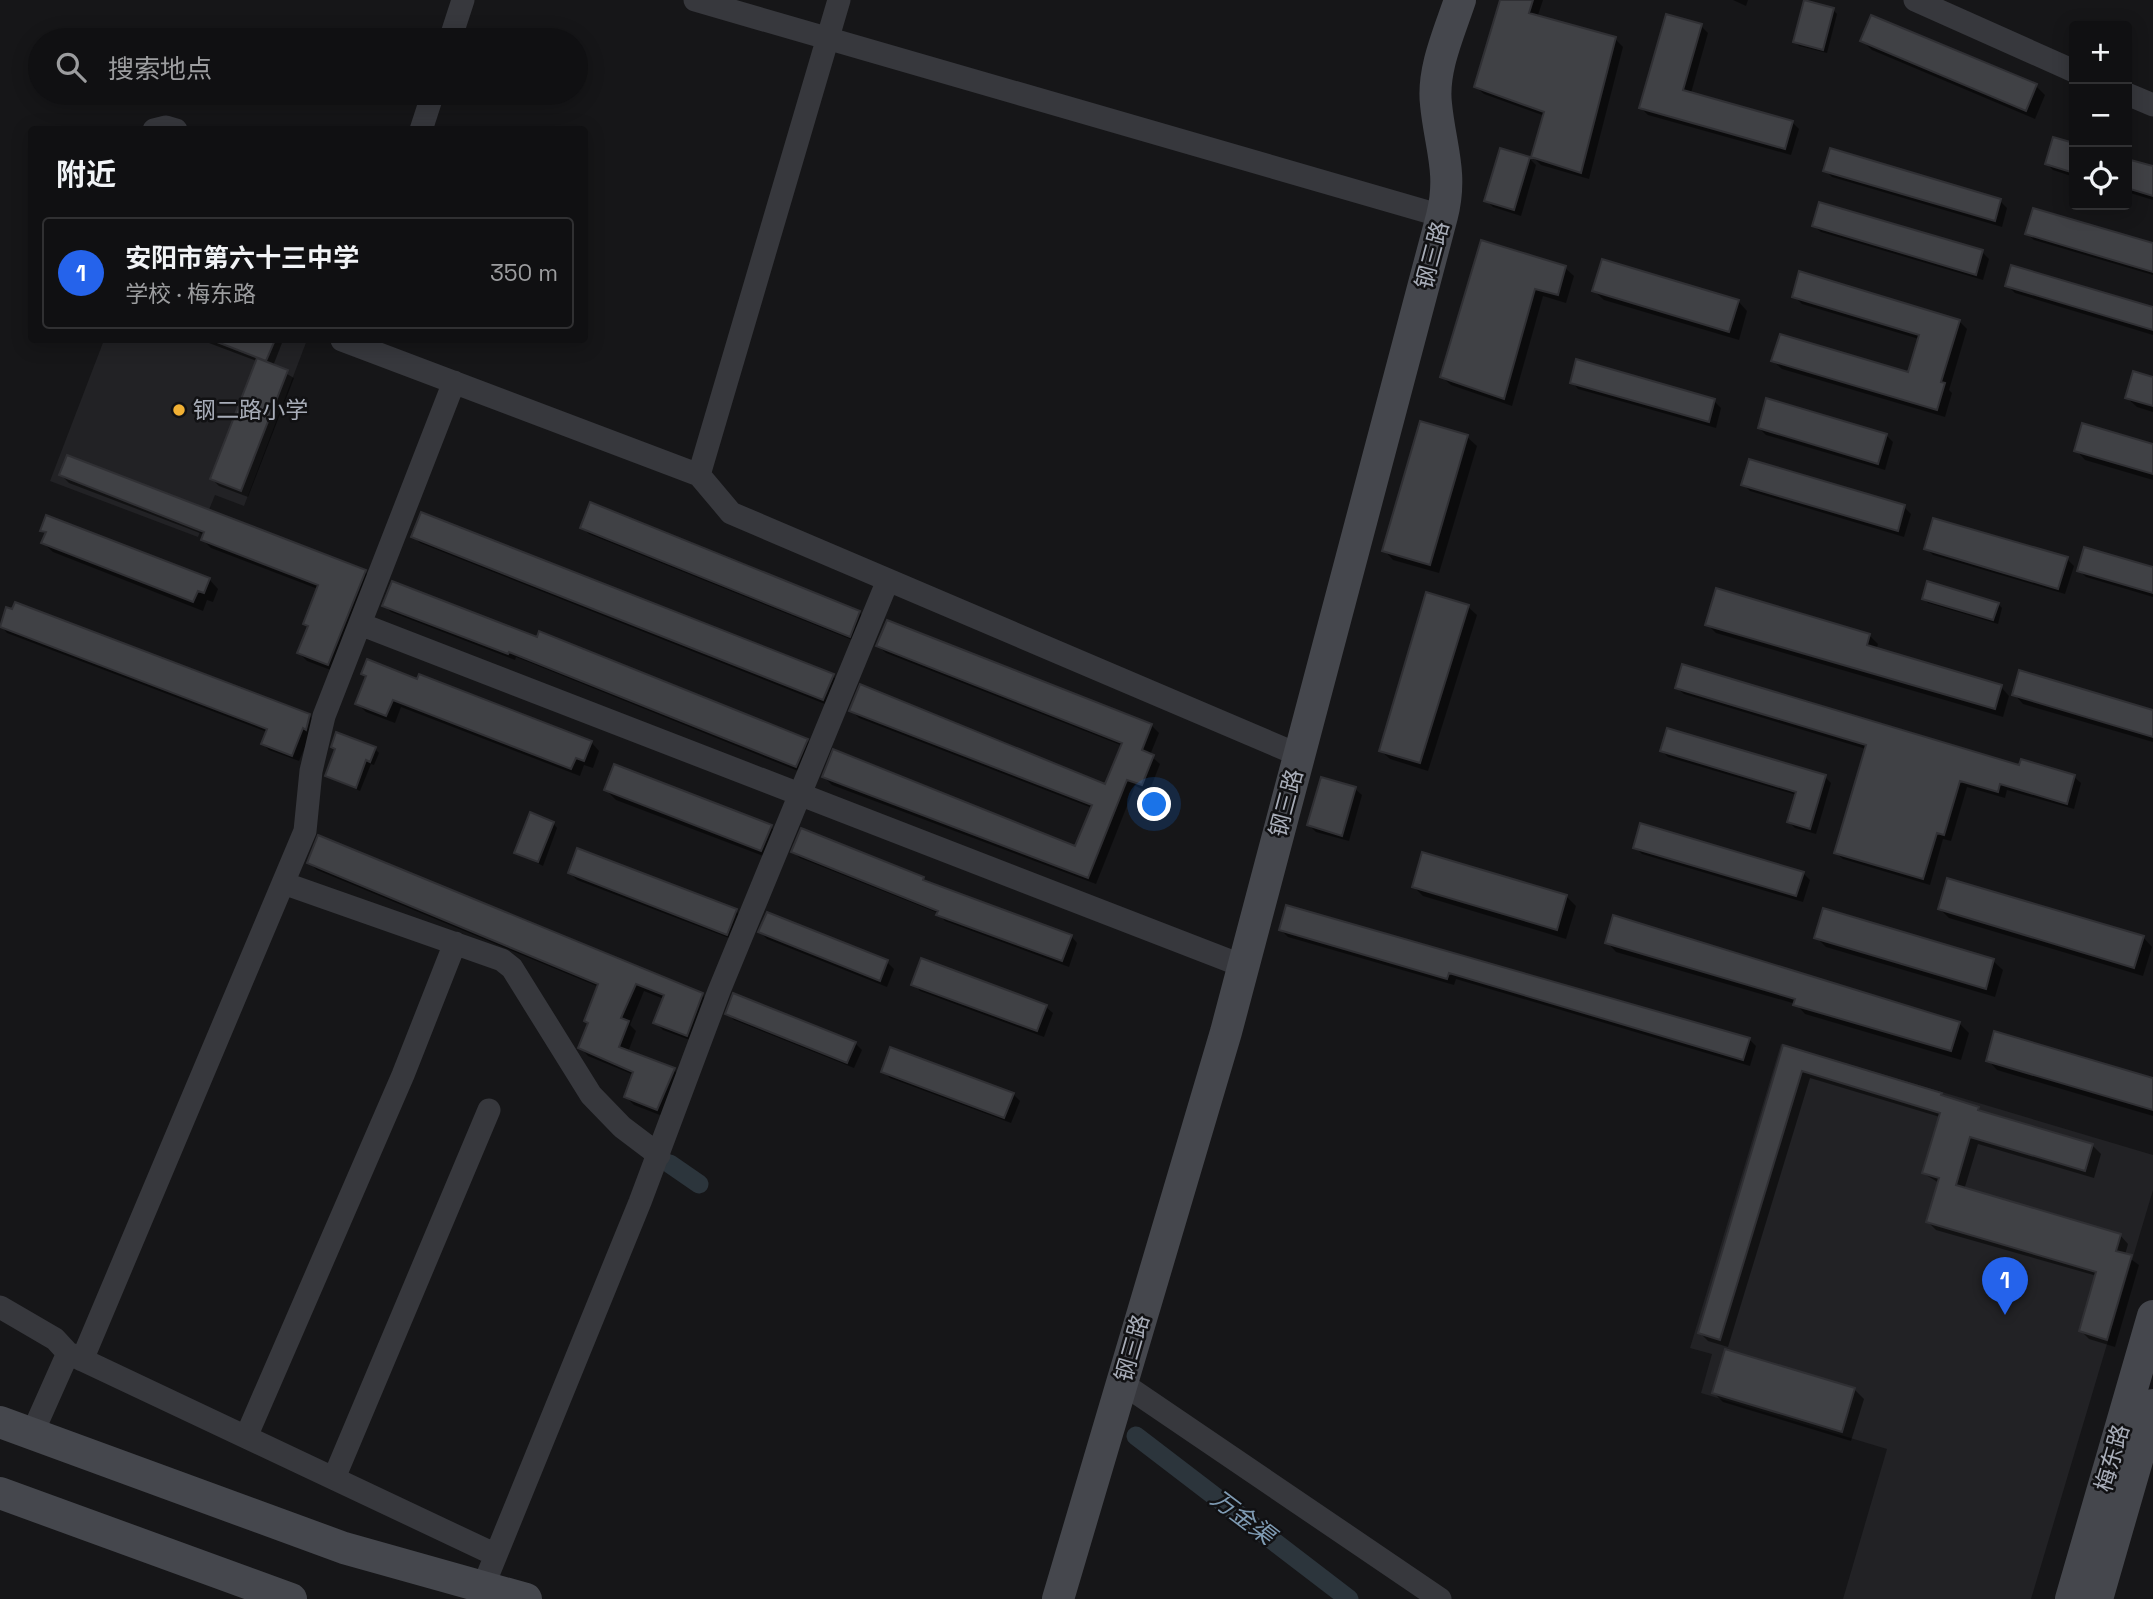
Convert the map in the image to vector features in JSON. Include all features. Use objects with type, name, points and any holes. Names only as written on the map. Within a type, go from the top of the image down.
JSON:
[{"type":"street","points":[[454,28],[463,0]]},
{"type":"street","points":[[695,0],[1442,216]]},
{"type":"street","points":[[699,475],[839,0]]},
{"type":"street","name":"钢三路","points":[[1058,1599],[1243,966],[1442,216],[1448,183],[1435,103],[1438,69],[1460,0]]},
{"type":"street","points":[[1915,0],[2069,69]]},
{"type":"street","points":[[2132,96],[2153,106]]},
{"type":"street","points":[[422,126],[429,105]]},
{"type":"street","points":[[350,343],[699,475],[731,513],[1299,755]]},
{"type":"street","points":[[32,1434],[75,1357],[305,831],[316,739],[454,382]]},
{"type":"street","points":[[480,1593],[659,1155],[719,991],[888,580]]},
{"type":"street","points":[[360,624],[1243,966]]},
{"type":"street","points":[[284,883],[502,960],[512,968],[591,1095],[622,1127],[659,1155]]},
{"type":"street","points":[[246,1437],[403,1075],[454,943]]},
{"type":"street","points":[[334,1478],[489,1110]]},
{"type":"street","points":[[0,1307],[55,1339],[75,1357],[496,1555]]},
{"type":"street","name":"梅东路","points":[[2071,1599],[2153,1316]]},
{"type":"street","points":[[1122,1383],[1440,1599]]},
{"type":"street","name":"梅东路","points":[[2097,1599],[2153,1405]]},
{"type":"street","points":[[0,1422],[344,1548],[480,1593],[526,1599]]},
{"type":"street","points":[[1,1497],[291,1599]]},
{"type":"shaded area","name":"钢二路小学","points":[[103,343],[306,343],[244,506],[215,495],[198,537],[50,481]]},
{"type":"shaded area","points":[[1781,1044],[2153,1155],[2153,1190],[2031,1599],[1843,1599],[1887,1449],[1701,1393],[1712,1354],[1690,1348]]},
{"type":"building","points":[[1500,0],[1533,0],[1529,13],[1616,37],[1581,173],[1531,157],[1544,112],[1474,87]]},
{"type":"building","points":[[1804,0],[1834,8],[1823,50],[1793,42]]},
{"type":"building","points":[[1666,14],[1702,24],[1683,90],[1793,121],[1785,149],[1639,108]]},
{"type":"building","points":[[1871,15],[2037,84],[2026,111],[1860,41]]},
{"type":"building","points":[[2053,137],[2069,142],[2069,171],[2045,164]]},
{"type":"building","points":[[1500,148],[1530,157],[1514,210],[1484,201]]},
{"type":"building","points":[[1830,148],[2001,199],[1995,221],[1823,171]]},
{"type":"building","points":[[2132,160],[2153,166],[2153,196],[2132,190]]},
{"type":"building","points":[[1819,202],[1983,250],[1976,275],[1812,226]]},
{"type":"building","points":[[2033,208],[2153,243],[2153,272],[2025,234]]},
{"type":"building","points":[[1481,240],[1566,266],[1558,295],[1535,289],[1504,399],[1440,377]]},
{"type":"building","points":[[1602,259],[1739,300],[1729,332],[1592,291]]},
{"type":"building","points":[[2011,265],[2153,307],[2153,330],[2005,286]]},
{"type":"building","points":[[1799,271],[1960,320],[1941,382],[1945,383],[1937,410],[1771,361],[1780,334],[1908,372],[1919,335],[1792,297]]},
{"type":"building","points":[[220,343],[274,343],[266,361]]},
{"type":"building","points":[[257,358],[288,370],[241,491],[210,479]]},
{"type":"building","points":[[1576,359],[1715,399],[1709,422],[1570,383]]},
{"type":"building","points":[[2133,371],[2153,377],[2153,406],[2125,398]]},
{"type":"building","points":[[1766,398],[1887,434],[1878,464],[1758,428]]},
{"type":"building","points":[[1420,421],[1468,435],[1430,565],[1382,551]]},
{"type":"building","points":[[2082,423],[2153,444],[2153,474],[2074,451]]},
{"type":"building","points":[[67,455],[366,570],[328,665],[297,653],[308,626],[303,624],[318,585],[201,540],[204,532],[59,475]]},
{"type":"building","points":[[1749,459],[1905,505],[1898,531],[1741,485]]},
{"type":"building","points":[[590,502],[860,611],[850,637],[580,528]]},
{"type":"building","points":[[421,512],[834,674],[823,700],[411,537]]},
{"type":"building","points":[[46,515],[210,578],[204,593],[198,591],[193,602],[41,543],[46,532],[40,531]]},
{"type":"building","points":[[1933,518],[2068,557],[2058,589],[1924,549]]},
{"type":"building","points":[[2084,547],[2153,567],[2153,593],[2077,571]]},
{"type":"building","points":[[392,581],[537,637],[539,631],[808,739],[796,767],[509,652],[508,654],[382,606]]},
{"type":"building","points":[[1927,581],[1999,603],[1993,620],[1922,599]]},
{"type":"building","points":[[1716,588],[1870,634],[1867,645],[2002,685],[1995,709],[1705,625]]},
{"type":"building","points":[[1426,592],[1469,605],[1420,763],[1379,751]]},
{"type":"building","points":[[15,602],[310,714],[306,730],[303,728],[292,756],[261,744],[267,729],[0,627],[6,607],[12,609]]},
{"type":"building","points":[[887,620],[1152,724],[1142,750],[1154,755],[1142,785],[1127,780],[1088,878],[822,777],[833,749],[1075,846],[1092,805],[849,711],[860,684],[1105,784],[1122,743],[876,646]]},
{"type":"building","points":[[367,659],[417,679],[419,674],[592,741],[584,761],[576,758],[571,769],[393,700],[386,716],[355,704],[366,676],[361,674]]},
{"type":"building","points":[[1682,664],[2019,765],[2021,759],[2075,775],[2067,804],[2000,784],[1998,792],[1960,781],[1944,835],[1937,833],[1923,879],[1834,853],[1866,745],[1675,688]]},
{"type":"building","points":[[2019,670],[2153,710],[2153,737],[2012,695]]},
{"type":"building","points":[[1667,728],[1826,775],[1810,829],[1787,822],[1796,792],[1660,751]]},
{"type":"building","points":[[336,732],[376,747],[370,762],[366,760],[356,788],[325,776],[335,749],[331,747]]},
{"type":"building","points":[[614,764],[772,825],[761,851],[604,790]]},
{"type":"building","points":[[1321,777],[1356,787],[1342,836],[1307,825]]},
{"type":"building","points":[[530,812],[554,822],[538,862],[514,853]]},
{"type":"building","points":[[1640,823],[1804,872],[1796,896],[1633,848]]},
{"type":"building","points":[[801,828],[924,877],[923,880],[1072,935],[1062,961],[936,915],[938,911],[791,852]]},
{"type":"building","points":[[318,835],[703,993],[687,1036],[653,1023],[664,995],[636,984],[621,1018],[629,1021],[619,1047],[675,1068],[657,1110],[624,1097],[633,1072],[578,1048],[588,1023],[584,1021],[598,984],[307,863]]},
{"type":"building","points":[[577,848],[737,909],[727,935],[568,873]]},
{"type":"building","points":[[1422,852],[1567,895],[1557,930],[1412,887]]},
{"type":"building","points":[[1947,878],[2144,936],[2134,968],[1938,909]]},
{"type":"building","points":[[1286,905],[1750,1038],[1743,1060],[1449,973],[1447,979],[1279,930]]},
{"type":"building","points":[[1823,908],[1994,959],[1986,989],[1814,938]]},
{"type":"building","points":[[767,912],[888,960],[880,981],[758,932]]},
{"type":"building","points":[[1613,915],[1960,1022],[1951,1051],[1793,1005],[1795,999],[1605,943]]},
{"type":"building","points":[[921,958],[1047,1005],[1037,1031],[911,985]]},
{"type":"building","points":[[733,993],[856,1042],[847,1063],[725,1014]]},
{"type":"building","points":[[1994,1031],[2153,1078],[2153,1110],[1986,1061]]},
{"type":"building","points":[[1783,1045],[1942,1093],[1941,1095],[1979,1107],[1978,1110],[2093,1144],[2085,1171],[1970,1137],[1956,1185],[2121,1234],[2116,1251],[2132,1255],[2107,1340],[2079,1331],[2096,1272],[1926,1222],[1939,1178],[1922,1173],[1940,1113],[1802,1071],[1720,1340],[1698,1333]]},
{"type":"building","points":[[890,1047],[1014,1093],[1004,1118],[881,1072]]},
{"type":"building","points":[[1725,1349],[1855,1388],[1842,1432],[1712,1393]]},
{"type":"waterway","name":"万金渠","points":[[670,1164],[699,1184]]},
{"type":"waterway","name":"万金渠","points":[[1136,1436],[1349,1599]]},
{"type":"place","name":"钢二路小学","points":[[179,410]]},
{"type":"place","name":"安阳市第六十三中学","points":[[2005,1315]]}]
